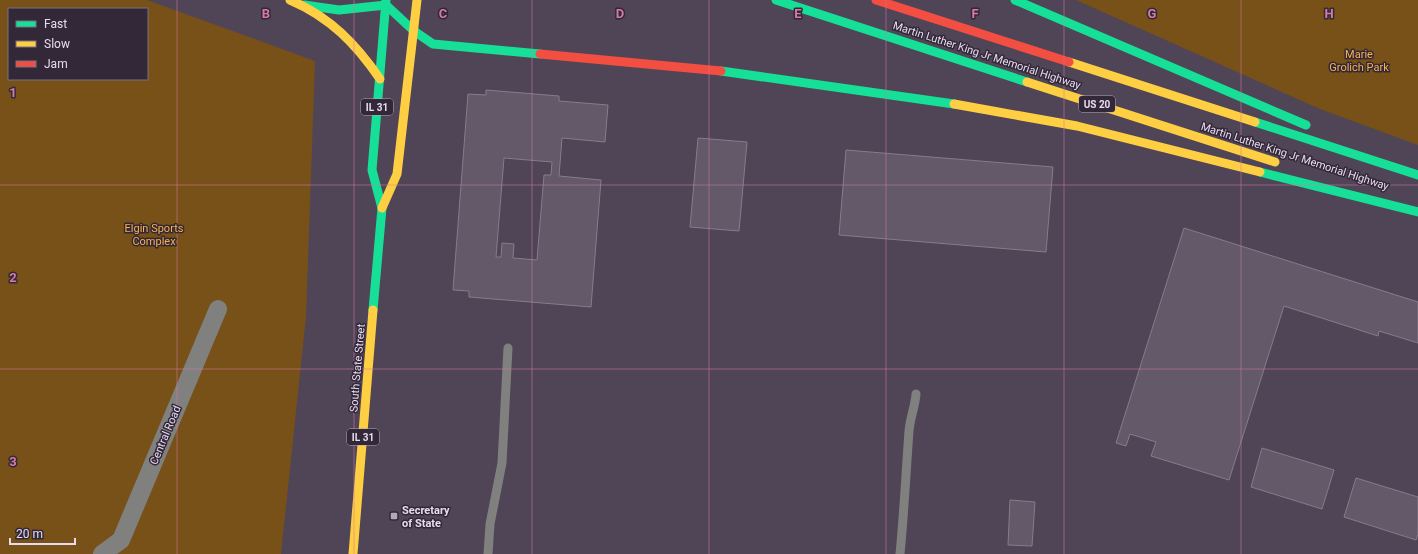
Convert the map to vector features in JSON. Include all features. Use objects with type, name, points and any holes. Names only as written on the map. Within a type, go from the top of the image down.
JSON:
[{"type":"main road","points":[[290,0],[304,5],[339,10],[386,2],[414,31],[433,44],[736,72],[914,97],[1069,124],[1418,212]]},
{"type":"main road","name":"South State Street","points":[[353,554],[382,208],[397,174],[417,0]]},
{"type":"main road","name":"Martin Luther King Jr Memorial Highway","points":[[776,0],[1282,164]]},
{"type":"main road","name":"Martin Luther King Jr Memorial Highway","points":[[876,0],[1418,174]]},
{"type":"main road","points":[[1015,0],[1317,130]]},
{"type":"main road","name":"South State Street","points":[[382,208],[372,170],[386,2]]},
{"type":"main road","points":[[304,5],[331,22],[362,52],[380,79]]},
{"type":"main road","points":[[1332,137],[1418,174]]},
{"type":"main road","name":"Martin Luther King Jr Memorial Highway","points":[[1327,179],[1418,209]]},
{"type":"street","name":"Central Road","points":[[102,554],[120,540],[218,310]]},
{"type":"lane","points":[[488,554],[490,524],[502,464],[508,348]]},
{"type":"lane","points":[[900,554],[905,502],[909,428],[915,407],[916,394]]},
{"type":"green space","name":"Elgin Sports Complex","points":[[0,0],[147,0],[315,61],[306,317],[281,554],[0,554]]},
{"type":"green space","name":"Marie Grolich Park","points":[[1076,0],[1418,0],[1418,145],[1320,109]]},
{"type":"building","points":[[486,90],[559,96],[559,101],[608,105],[605,142],[562,138],[559,176],[601,180],[591,307],[469,297],[469,291],[453,290],[468,94],[486,95]],"holes":[[[504,158],[552,162],[551,175],[544,175],[537,260],[513,258],[514,244],[502,243],[501,257],[496,257]]]},
{"type":"building","points":[[698,138],[747,142],[739,231],[690,227]]},
{"type":"building","points":[[846,150],[1053,167],[1046,252],[839,235]]},
{"type":"building","points":[[1184,228],[1418,302],[1418,343],[1379,331],[1378,336],[1284,306],[1229,480],[1151,456],[1156,442],[1130,434],[1126,446],[1116,443]]},
{"type":"building","points":[[1262,448],[1334,470],[1322,509],[1251,487]]},
{"type":"building","points":[[1356,478],[1418,497],[1418,534],[1416,540],[1344,517]]},
{"type":"building","points":[[1010,500],[1035,502],[1032,546],[1008,545]]},
{"type":"traffic: fast","points":[[373,310],[382,208],[372,170],[386,0]]},
{"type":"traffic: fast","points":[[776,0],[1027,82]]},
{"type":"traffic: fast","points":[[1015,0],[1306,125]]},
{"type":"traffic: fast","points":[[304,5],[339,10],[386,5],[414,31],[433,44],[540,54]]},
{"type":"traffic: fast","points":[[721,71],[954,104]]},
{"type":"traffic: fast","points":[[1255,122],[1418,175]]},
{"type":"traffic: fast","points":[[1260,172],[1418,212]]},
{"type":"traffic: slow","points":[[290,0],[330,23],[352,43],[380,79]]},
{"type":"traffic: slow","points":[[382,208],[397,174],[417,0]]},
{"type":"traffic: slow","points":[[1069,62],[1255,122]]},
{"type":"traffic: slow","points":[[1027,82],[1275,162]]},
{"type":"traffic: slow","points":[[954,104],[1077,126],[1260,172]]},
{"type":"traffic: slow","points":[[353,554],[373,310]]},
{"type":"traffic: jam","points":[[876,0],[1069,62]]},
{"type":"traffic: jam","points":[[540,54],[721,71]]},
{"type":"place","name":"Secretary of State","points":[[394,516]]}]
